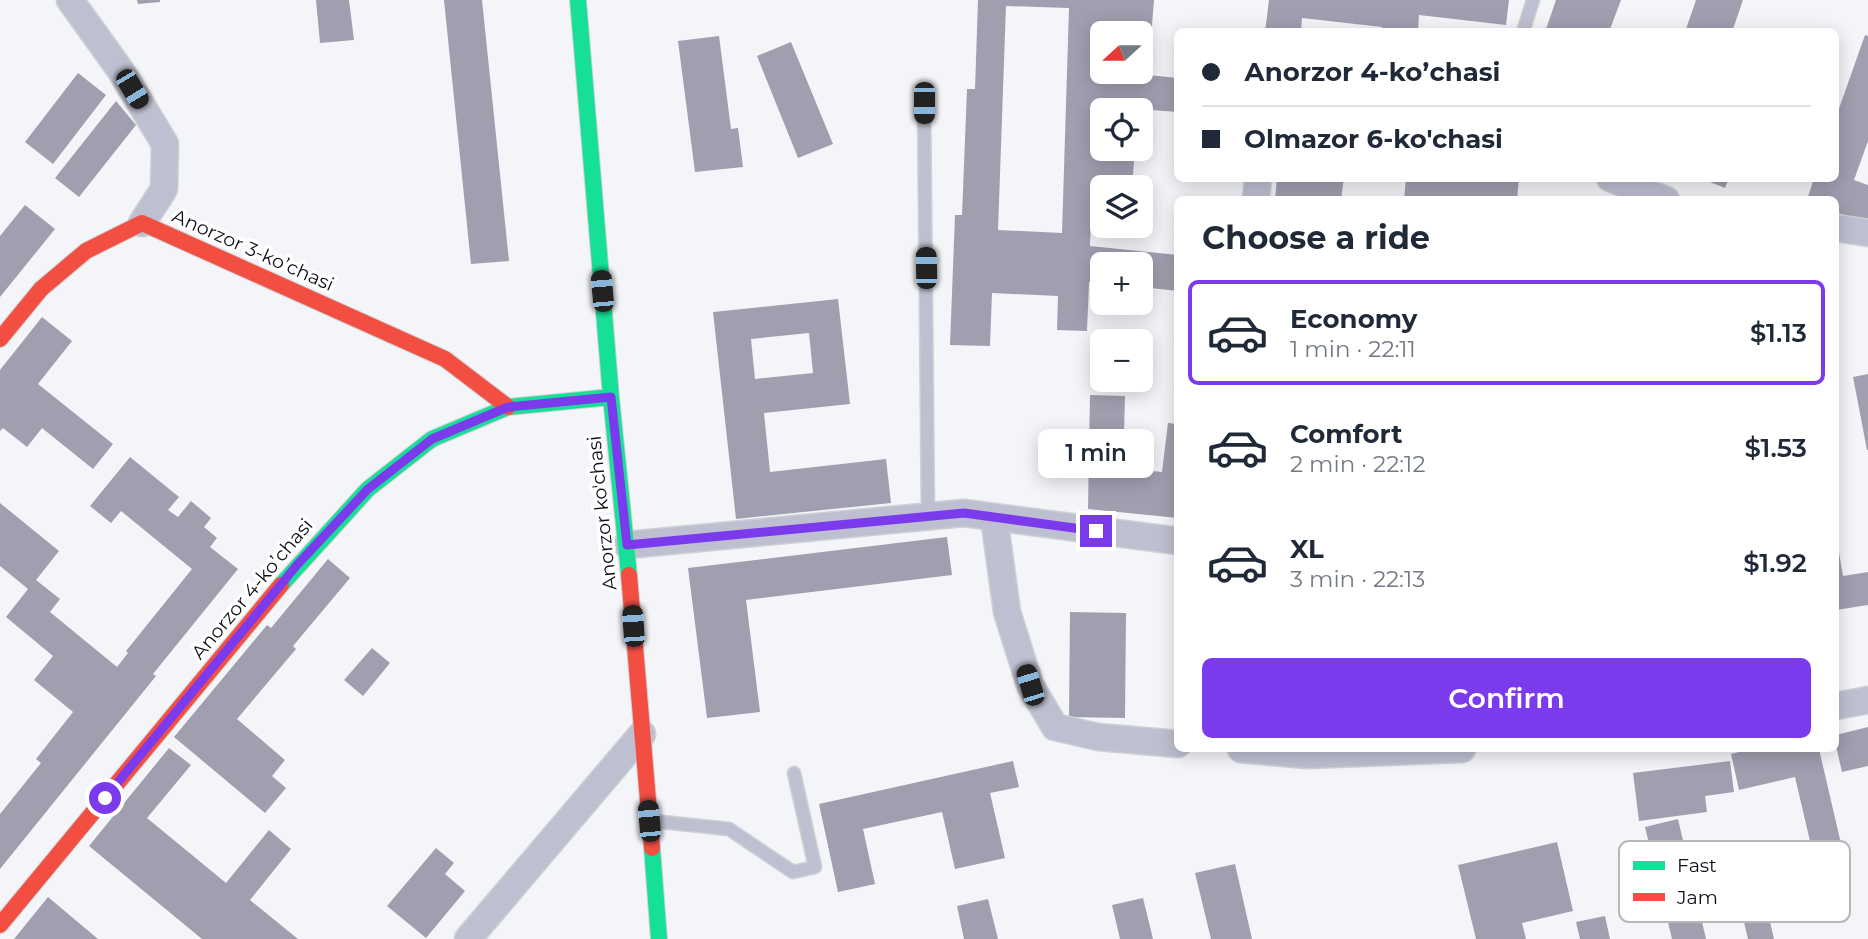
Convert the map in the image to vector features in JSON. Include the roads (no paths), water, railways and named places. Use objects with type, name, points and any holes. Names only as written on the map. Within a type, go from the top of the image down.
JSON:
[{"type":"street","points":[[70,0],[121,71],[165,144],[164,188],[142,223]]},
{"type":"street","name":"Anorzor ko'chasi","points":[[578,0],[659,939]]},
{"type":"street","points":[[1619,182],[1651,196]]},
{"type":"street","name":"Аnorzor 3-koʼchasi","points":[[0,339],[41,289],[86,251],[142,223],[445,359],[508,407]]},
{"type":"street","points":[[1839,228],[1868,233]]},
{"type":"street","name":"Аnorzor 4-koʼchasi","points":[[0,925],[297,565],[368,489],[432,439],[508,407],[611,397]]},
{"type":"street","points":[[627,545],[964,513],[1174,540]]},
{"type":"street","points":[[994,517],[1007,612],[1030,685],[1055,727],[1098,737],[1174,744]]},
{"type":"street","points":[[1839,705],[1868,700]]},
{"type":"street","points":[[468,939],[642,734]]},
{"type":"street","points":[[1274,752],[1307,755],[1384,752]]},
{"type":"lane","points":[[1524,28],[1533,0]]},
{"type":"lane","points":[[924,103],[928,516]]},
{"type":"lane","points":[[649,821],[729,829],[793,872],[815,867],[794,773]]}]
